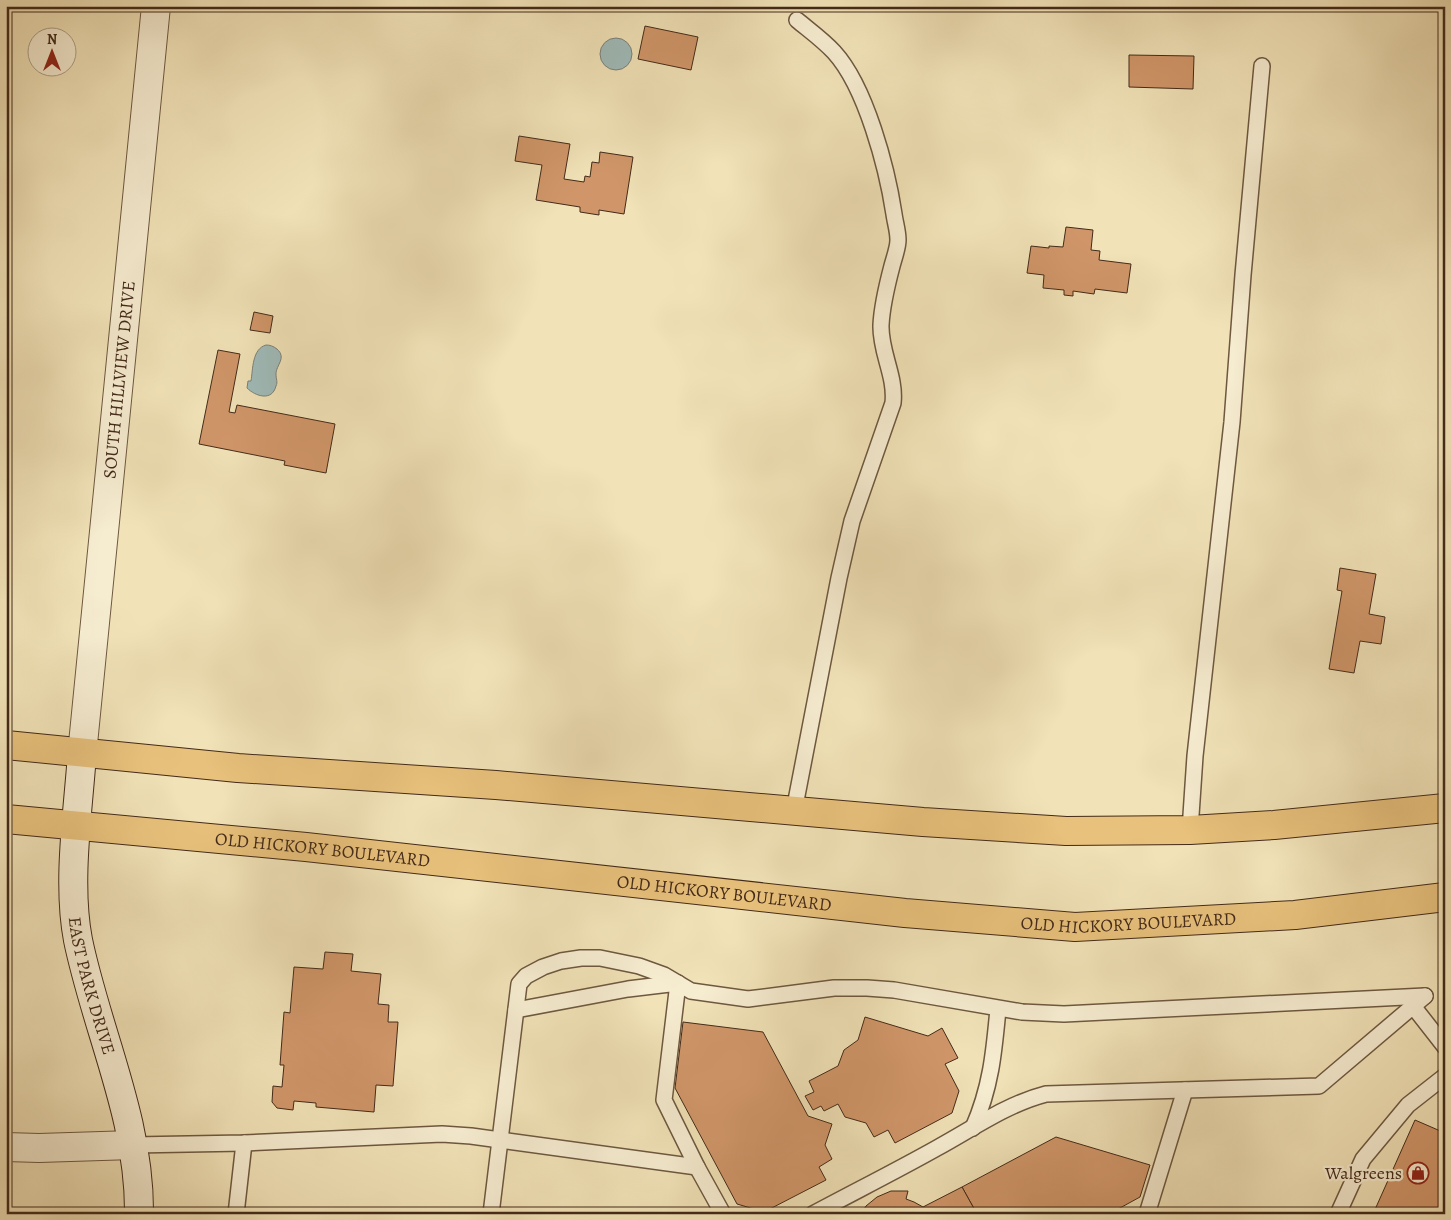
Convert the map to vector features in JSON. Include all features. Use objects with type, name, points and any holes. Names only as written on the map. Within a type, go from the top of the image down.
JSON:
[{"type":"main road","points":[[6,746],[238,768],[496,785],[923,822],[1066,831],[1190,830],[1274,825],[1445,808]]},
{"type":"main road","name":"OLD HICKORY BOULEVARD","points":[[6,819],[306,847],[896,912],[1075,927],[1295,915],[1445,897]]},
{"type":"street","name":"SOUTH HILLVIEW DRIVE","points":[[82,754],[156,6]]},
{"type":"street","name":"EAST PARK DRIVE","points":[[82,754],[76,825],[74,908],[78,939],[98,1016],[122,1095],[133,1145],[140,1196],[139,1214]]},
{"type":"street","points":[[6,1147],[39,1148],[133,1145]]},
{"type":"lane","points":[[794,811],[852,521],[893,403],[893,382],[882,342],[881,326],[887,287],[898,241],[892,197],[870,120],[861,96],[847,70],[834,53],[797,20]]},
{"type":"lane","points":[[1190,830],[1195,756],[1232,422],[1262,66]]},
{"type":"lane","points":[[491,1214],[519,984],[526,976],[543,967],[561,961],[600,958],[620,962],[639,966],[664,975],[691,991],[748,999],[761,999],[825,989],[867,988],[894,990],[998,1008],[1064,1014],[1425,996],[1319,1086],[1046,1094],[1029,1098],[813,1214]]},
{"type":"lane","points":[[516,1010],[628,989],[678,983]]},
{"type":"lane","points":[[678,983],[664,1100],[723,1214]]},
{"type":"lane","points":[[1413,1006],[1445,1047]]},
{"type":"lane","points":[[973,1128],[985,1097],[993,1064],[998,1008]]},
{"type":"lane","points":[[1338,1214],[1362,1158],[1408,1106],[1445,1076]]},
{"type":"lane","points":[[1147,1214],[1185,1090]]},
{"type":"lane","points":[[133,1145],[244,1143],[442,1134],[697,1167]]},
{"type":"lane","points":[[236,1214],[244,1143]]},
{"type":"water","points":[[616,38],[622,39],[627,43],[631,48],[631,60],[627,65],[622,69],[616,70],[610,69],[605,65],[601,60],[600,54],[601,48],[605,43],[610,39]]},
{"type":"water","points":[[266,345],[277,349],[280,352],[281,358],[276,371],[277,383],[274,391],[267,396],[263,396],[247,388],[248,381],[251,381],[256,355],[261,347]]},
{"type":"building","points":[[645,26],[698,37],[691,70],[638,59]]},
{"type":"building","points":[[1129,55],[1194,56],[1193,89],[1129,87]]},
{"type":"building","points":[[519,136],[570,144],[564,179],[584,182],[585,176],[590,177],[592,162],[599,163],[600,152],[633,157],[624,214],[599,210],[599,215],[580,212],[580,207],[536,200],[542,165],[515,161]]},
{"type":"building","points":[[1066,227],[1093,230],[1091,250],[1100,251],[1099,260],[1131,264],[1127,293],[1095,289],[1094,294],[1073,291],[1073,296],[1064,295],[1064,290],[1043,288],[1044,275],[1027,273],[1031,246],[1063,247]]},
{"type":"building","points":[[254,312],[273,316],[270,333],[250,330]]},
{"type":"building","points":[[218,350],[240,354],[229,412],[235,413],[237,405],[335,424],[326,473],[284,465],[285,461],[199,444]]},
{"type":"building","points":[[1340,568],[1376,574],[1369,614],[1385,617],[1381,644],[1360,641],[1354,673],[1329,669],[1342,591],[1337,590]]},
{"type":"building","points":[[325,952],[353,954],[351,971],[381,974],[378,1004],[389,1005],[388,1022],[398,1022],[393,1086],[376,1085],[374,1112],[316,1107],[316,1103],[294,1101],[293,1110],[277,1108],[272,1102],[273,1086],[282,1087],[284,1065],[280,1065],[284,1012],[290,1013],[294,967],[323,969]]},
{"type":"building","points":[[865,1017],[928,1036],[942,1028],[958,1058],[945,1064],[959,1091],[952,1113],[895,1143],[888,1130],[874,1137],[866,1123],[845,1117],[838,1104],[824,1111],[821,1106],[813,1110],[805,1096],[814,1092],[809,1081],[838,1066],[844,1050],[858,1040]]},
{"type":"building","points":[[683,1022],[763,1032],[808,1116],[832,1124],[825,1145],[832,1159],[819,1167],[826,1180],[764,1212],[737,1204],[675,1088]]},
{"type":"building","name":"Walgreens","points":[[1415,1120],[1445,1133],[1445,1214],[1373,1214]]},
{"type":"building","points":[[1056,1137],[1150,1165],[1140,1197],[1109,1214],[977,1214],[962,1187]]},
{"type":"building","points":[[962,1187],[977,1214],[861,1214],[866,1206],[877,1197],[891,1191],[908,1191],[906,1199],[923,1207]]},
{"type":"place","name":"Walgreens","points":[[1418,1173]]}]
